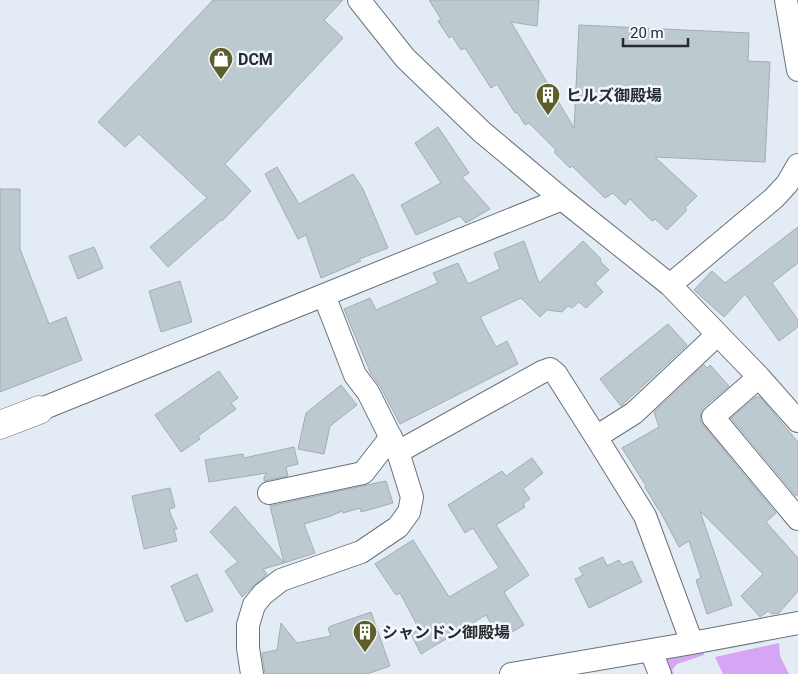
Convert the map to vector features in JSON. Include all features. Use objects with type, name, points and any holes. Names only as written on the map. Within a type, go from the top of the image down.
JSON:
[{"type":"street","points":[[358,0],[405,58],[482,132],[670,285],[798,420]]},
{"type":"street","points":[[786,0],[798,70]]},
{"type":"street","points":[[670,285],[774,198],[787,184],[798,165]]},
{"type":"street","points":[[0,425],[562,199]]},
{"type":"street","points":[[252,674],[248,648],[248,624],[254,606],[263,594],[281,580],[323,567],[361,552],[398,527],[409,512],[412,497],[394,445],[368,392],[355,375],[324,295]]},
{"type":"street","points":[[596,437],[634,413],[717,335]]},
{"type":"street","points":[[270,493],[363,473],[394,445],[550,369],[556,374],[645,516],[692,643]]},
{"type":"street","points":[[759,377],[713,417],[798,519]]},
{"type":"street","points":[[511,674],[798,623]]},
{"type":"street","points":[[651,650],[660,674]]},
{"type":"shaded area","points":[[779,643],[780,656],[789,674],[723,674],[715,657]]},
{"type":"shaded area","points":[[703,650],[704,655],[677,664],[672,670],[674,674],[669,674],[661,656]]},
{"type":"building","name":"DCM","points":[[213,0],[343,0],[324,20],[343,38],[225,164],[251,191],[222,221],[168,267],[150,247],[207,198],[139,134],[125,147],[98,122]]},
{"type":"building","points":[[429,0],[539,0],[537,26],[511,22],[574,128],[579,25],[749,33],[748,61],[770,62],[765,162],[655,157],[697,196],[685,208],[687,210],[667,230],[655,219],[652,221],[630,199],[625,205],[613,193],[605,198],[572,166],[570,168],[554,152],[556,150],[529,123],[525,125],[497,84],[491,88],[465,48],[461,50],[452,36],[449,38],[438,21],[441,19]]},
{"type":"building","points":[[438,127],[469,173],[462,177],[490,209],[466,223],[460,216],[416,235],[401,205],[441,183],[415,143]]},
{"type":"building","points":[[277,167],[299,204],[353,174],[363,189],[388,248],[359,259],[361,261],[321,278],[306,235],[298,239],[265,174]]},
{"type":"building","points":[[0,189],[20,189],[20,249],[49,324],[66,317],[82,360],[0,392]]},
{"type":"building","points":[[798,227],[798,263],[772,283],[798,320],[798,327],[779,341],[745,294],[724,317],[694,290],[712,271],[725,283]]},
{"type":"building","points":[[524,241],[539,283],[583,241],[609,270],[595,283],[603,292],[586,308],[579,302],[572,308],[568,306],[562,312],[547,310],[540,317],[521,298],[480,317],[496,347],[507,341],[518,364],[400,424],[380,386],[371,374],[344,309],[370,298],[376,310],[438,283],[433,273],[458,263],[468,284],[500,269],[494,253]]},
{"type":"building","points":[[94,247],[103,268],[78,279],[69,256]]},
{"type":"building","points":[[180,281],[192,322],[161,332],[149,291]]},
{"type":"building","points":[[668,324],[687,345],[621,406],[600,379]]},
{"type":"building","points":[[704,365],[707,368],[710,365],[729,386],[704,407],[700,419],[776,513],[766,522],[798,558],[798,591],[779,613],[772,614],[768,611],[760,617],[741,596],[763,574],[700,511],[732,605],[707,614],[696,580],[701,578],[689,541],[679,547],[646,486],[622,448],[659,427],[654,412]]},
{"type":"building","points":[[219,371],[238,398],[231,403],[236,409],[198,436],[200,439],[181,452],[155,415]]},
{"type":"building","points":[[341,385],[357,405],[330,426],[324,454],[298,449],[306,413]]},
{"type":"building","points":[[756,397],[760,397],[798,442],[798,494],[796,496],[731,418]]},
{"type":"building","points":[[294,447],[298,464],[286,467],[288,476],[264,481],[267,473],[209,482],[205,460],[243,454],[244,458]]},
{"type":"building","points":[[532,458],[543,473],[523,489],[530,499],[523,504],[525,507],[496,525],[529,575],[504,592],[524,625],[500,639],[486,615],[421,654],[411,634],[419,629],[400,593],[396,595],[375,564],[413,540],[449,597],[499,568],[473,528],[465,533],[448,505],[502,471],[506,476]]},
{"type":"building","points":[[386,481],[393,503],[361,512],[360,508],[343,513],[342,511],[304,524],[315,553],[284,563],[270,506]]},
{"type":"building","points":[[170,488],[175,507],[169,510],[177,529],[174,529],[177,541],[144,549],[132,496]]},
{"type":"building","points":[[235,506],[284,563],[263,569],[267,574],[242,597],[225,571],[238,562],[210,532]]},
{"type":"building","points":[[603,557],[607,566],[619,560],[622,565],[632,561],[642,582],[589,608],[575,579],[583,575],[579,568]]},
{"type":"building","points":[[197,574],[213,611],[186,622],[171,586]]},
{"type":"building","points":[[371,612],[390,666],[367,674],[265,674],[262,653],[277,650],[281,623],[297,643],[331,636],[328,628],[331,626]]},
{"type":"place","name":"DCM","points":[[221,80]]},
{"type":"place","name":"ヒルズ御殿場","points":[[548,116]]},
{"type":"place","name":"シャンドン御殿場","points":[[365,653]]}]
